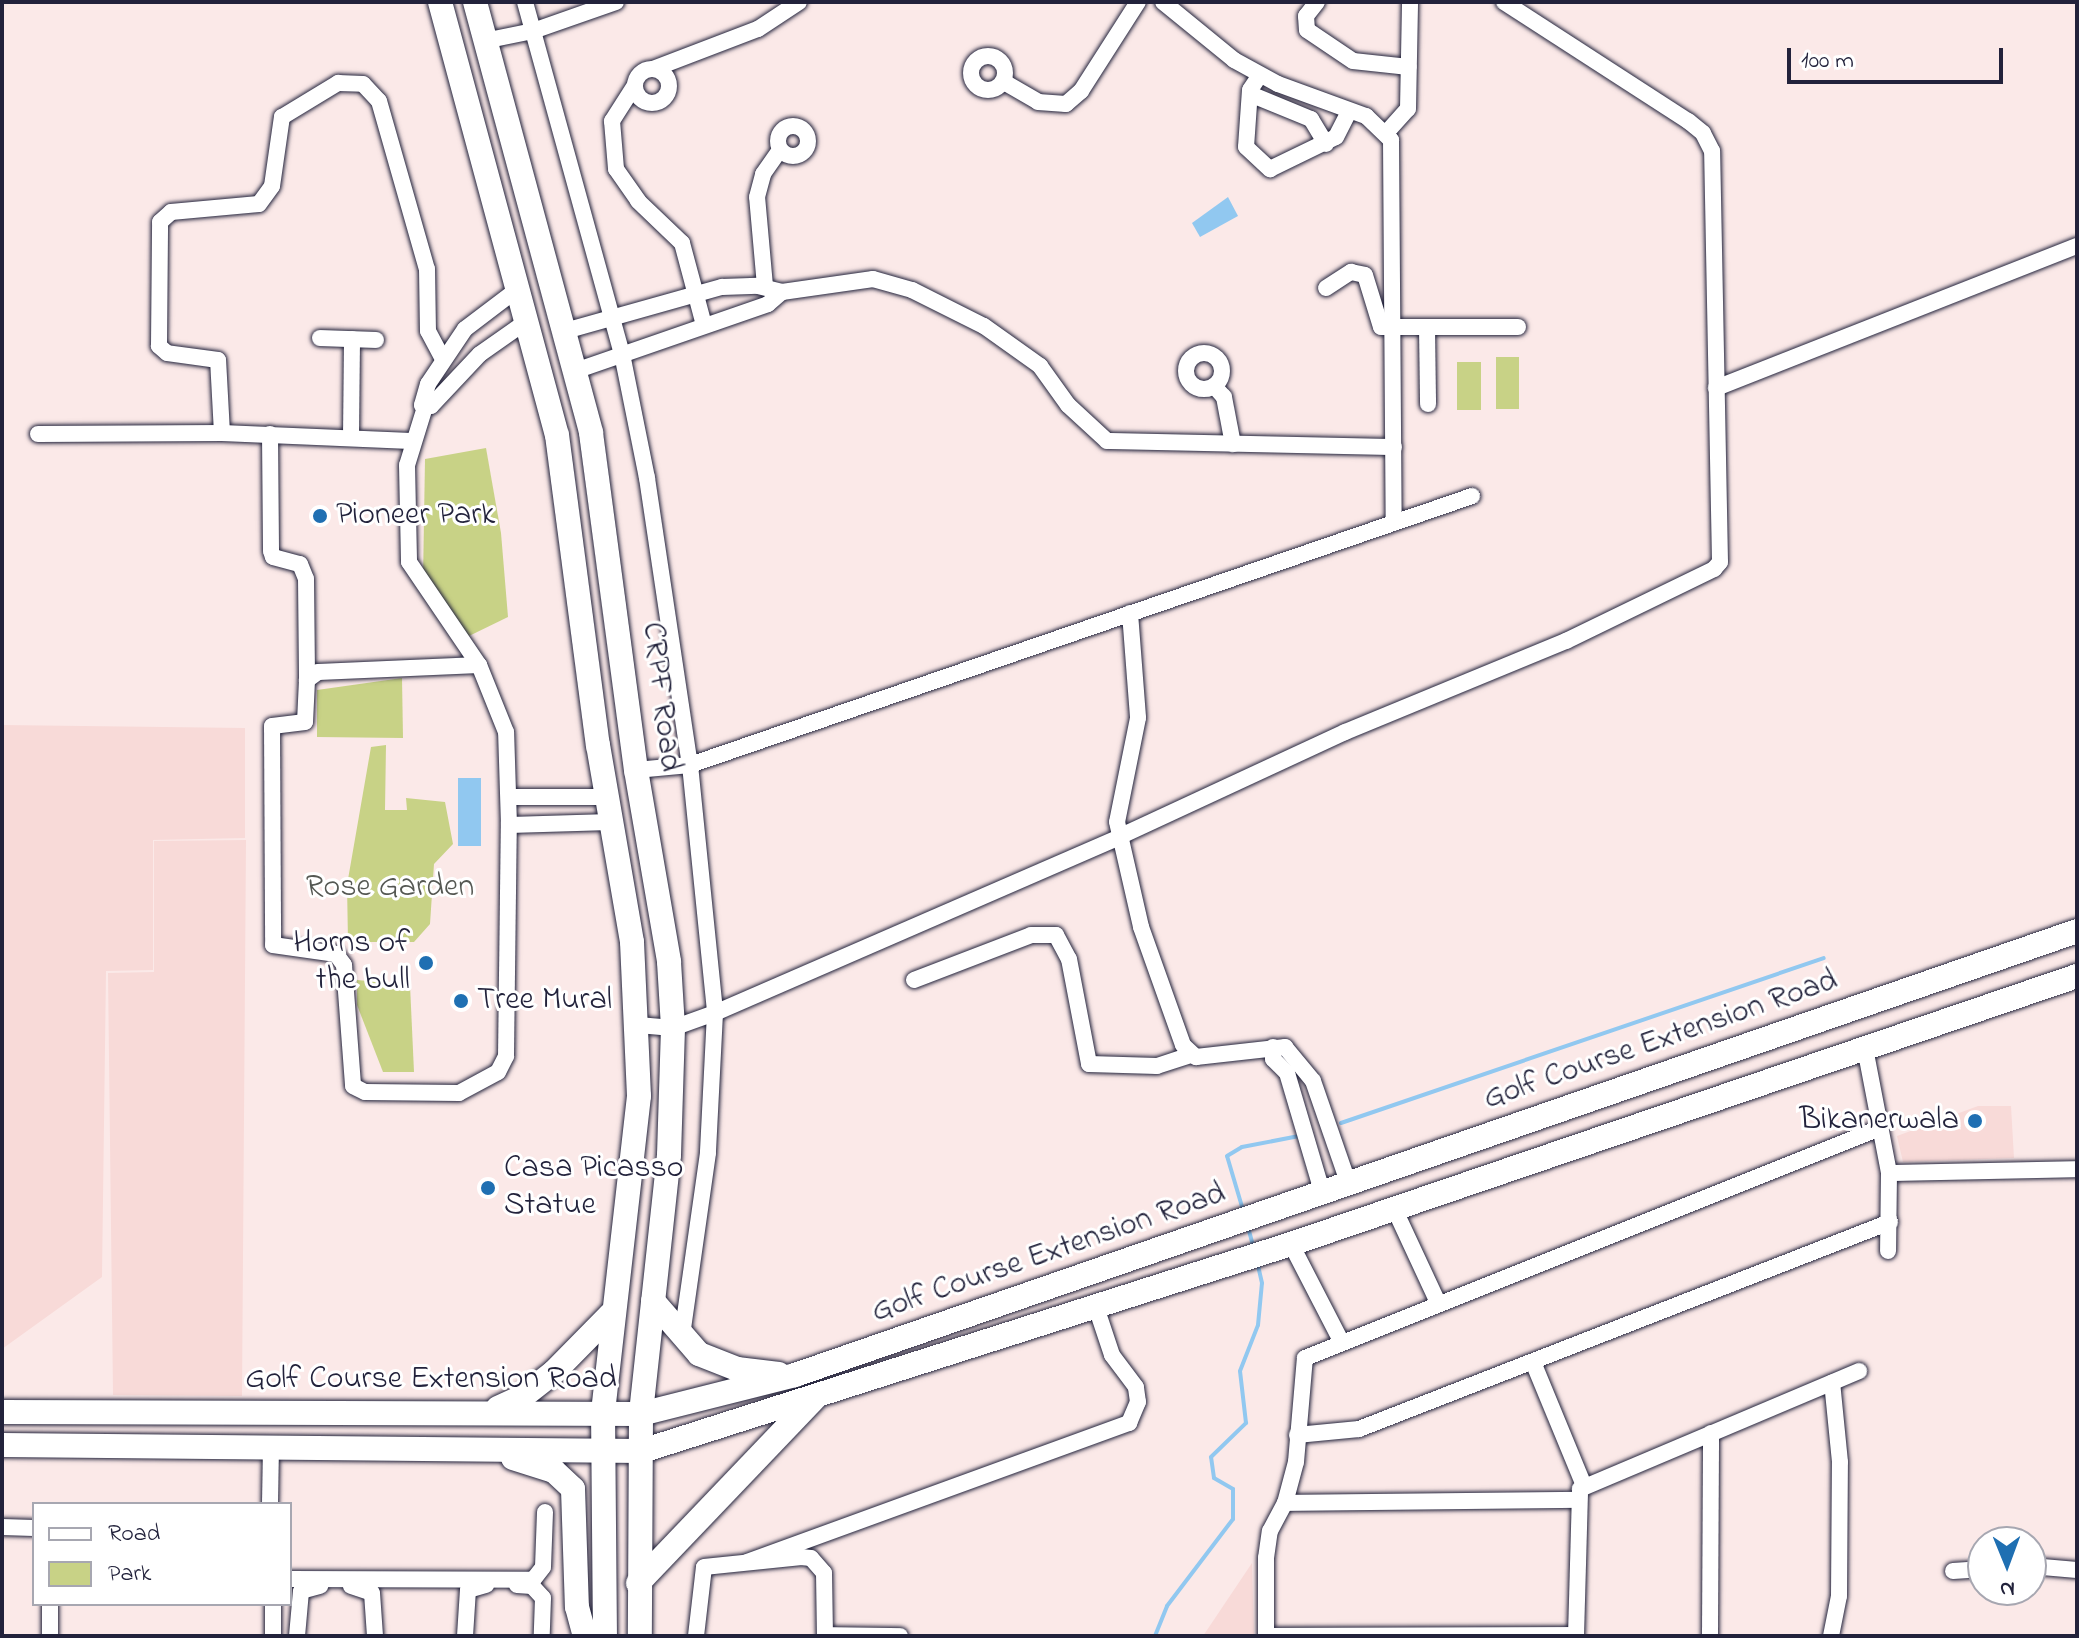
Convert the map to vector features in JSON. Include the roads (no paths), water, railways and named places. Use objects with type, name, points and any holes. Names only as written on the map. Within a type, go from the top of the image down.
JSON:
[{"type":"main road","points":[[440,2],[519,288],[567,497],[606,797],[632,942],[639,1096],[611,1314],[603,1410],[605,1636]]},
{"type":"main road","name":"CRPF Road","points":[[475,2],[565,331],[602,495],[636,770],[669,962],[673,1028],[669,1155],[641,1414],[640,1636]]},
{"type":"main road","points":[[457,70],[486,50]]},
{"type":"main road","name":"Golf Course Extension Road","points":[[2,1412],[603,1410],[641,1414],[795,1375],[2077,931]]},
{"type":"main road","name":"Golf Course Extension Road","points":[[2,1445],[642,1451],[1291,1244],[2077,976]]},
{"type":"main road","points":[[1018,1298],[1031,1328]]},
{"type":"main road","points":[[653,1301],[699,1354],[737,1369],[795,1375]]},
{"type":"main road","points":[[492,1410],[522,1397],[554,1372],[611,1314]]},
{"type":"main road","points":[[638,1583],[816,1397]]},
{"type":"main road","points":[[502,1450],[554,1471],[573,1489],[577,1607],[585,1636]]},
{"type":"street","points":[[525,2],[622,354],[647,478],[690,765],[715,1013],[708,1153],[682,1336]]},
{"type":"street","points":[[486,50],[616,2]]},
{"type":"street","points":[[704,325],[682,243],[638,201],[616,169],[612,121],[643,71],[758,29],[799,2]]},
{"type":"street","points":[[1004,82],[1038,102],[1066,104],[1081,91],[1138,2]]},
{"type":"street","points":[[1163,2],[1234,60],[1260,75],[1374,120],[1387,132]]},
{"type":"street","points":[[1317,2],[1306,16],[1307,30],[1353,61],[1409,67]]},
{"type":"street","points":[[1394,523],[1393,328],[1387,132],[1408,109],[1410,2]]},
{"type":"street","points":[[638,1025],[673,1028],[715,1013],[1119,837],[1345,732],[1566,641],[1714,569],[1720,562],[1712,151],[1703,133],[1504,2]]},
{"type":"street","points":[[635,85],[647,102],[664,99],[669,83],[653,69]]},
{"type":"street","points":[[1260,75],[1250,94],[1246,147],[1257,162],[1270,169],[1284,166],[1336,137],[1349,112]]},
{"type":"street","points":[[222,433],[218,360],[167,353],[159,346],[160,222],[171,212],[259,204],[272,186],[282,117],[338,83],[363,84],[379,101],[427,269],[428,331],[443,359]]},
{"type":"street","points":[[1250,94],[1311,119],[1326,144]]},
{"type":"street","points":[[765,286],[757,197],[763,174],[780,150]]},
{"type":"street","points":[[1716,388],[2077,246]]},
{"type":"street","points":[[1326,288],[1351,272],[1365,275],[1376,320],[1381,327],[1518,327]]},
{"type":"street","points":[[575,371],[768,304],[782,292],[840,279],[892,282],[963,314],[1040,366],[1068,405],[1107,441],[1394,447]]},
{"type":"street","points":[[565,331],[697,292],[765,286],[782,292]]},
{"type":"street","points":[[425,407],[422,398],[443,359],[471,325],[519,288]]},
{"type":"street","points":[[270,434],[271,551],[273,557],[300,564],[306,579],[307,680],[305,722],[275,724],[269,746],[273,945],[336,954],[344,965],[348,1077],[353,1086],[365,1092],[459,1093],[498,1072],[506,1056],[509,797],[506,732],[479,665],[409,562],[411,441],[425,407],[488,348],[527,321]]},
{"type":"street","points":[[471,325],[488,348]]},
{"type":"street","points":[[1427,328],[1428,404]]},
{"type":"street","points":[[320,338],[376,340]]},
{"type":"street","points":[[351,436],[352,339]]},
{"type":"street","points":[[1214,386],[1224,397],[1233,444]]},
{"type":"street","points":[[38,434],[222,433],[351,436],[411,441]]},
{"type":"street","points":[[636,770],[690,765],[1472,496]]},
{"type":"street","points":[[1130,613],[1138,718],[1132,763],[1118,807],[1119,837],[1141,927],[1190,1055]]},
{"type":"street","points":[[307,680],[328,670],[479,665]]},
{"type":"street","points":[[509,797],[606,797]]},
{"type":"street","points":[[509,825],[611,822]]},
{"type":"street","points":[[914,980],[1031,935],[1056,935],[1069,959],[1089,1064],[1157,1066],[1190,1055],[1285,1047],[1301,1060],[1313,1081],[1348,1182]]},
{"type":"street","points":[[1273,1047],[1273,1059],[1287,1073],[1296,1098],[1322,1191]]},
{"type":"street","points":[[1865,1048],[1889,1173],[1888,1251]]},
{"type":"street","points":[[1533,1362],[1580,1493],[1576,1635],[1266,1636],[1266,1558],[1270,1531],[1285,1503],[1297,1435],[1305,1358],[1341,1341],[1880,1128]]},
{"type":"street","points":[[1889,1173],[2077,1169]]},
{"type":"street","points":[[1394,1208],[1438,1303]]},
{"type":"street","points":[[1297,1435],[1359,1429],[1890,1222]]},
{"type":"street","points":[[1291,1244],[1341,1341]]},
{"type":"street","points":[[747,1562],[1129,1423],[1136,1387],[1112,1355],[1096,1307]]},
{"type":"street","points":[[1285,1503],[1580,1493],[1711,1433],[1859,1371]]},
{"type":"street","points":[[1831,1636],[1839,1596],[1840,1462],[1832,1382]]},
{"type":"street","points":[[1710,1636],[1711,1433]]},
{"type":"street","points":[[270,1502],[271,1448]]},
{"type":"street","points":[[292,1579],[533,1580],[543,1567],[545,1512]]},
{"type":"street","points":[[2,1527],[32,1528]]},
{"type":"street","points":[[696,1636],[700,1572],[713,1564],[801,1557],[821,1565],[825,1636],[900,1636]]},
{"type":"street","points":[[2047,1567],[2077,1570]]},
{"type":"street","points":[[1953,1571],[1967,1570]]},
{"type":"street","points":[[465,1636],[466,1598],[473,1586],[524,1585],[543,1598],[542,1636]]},
{"type":"street","points":[[297,1636],[301,1591],[323,1586],[361,1586],[372,1593],[375,1636]]},
{"type":"street","points":[[50,1606],[50,1636]]},
{"type":"street","points":[[273,1606],[273,1636]]},
{"type":"water","points":[[1228,197],[1238,216],[1200,237],[1192,223]]},
{"type":"water","points":[[458,778],[481,778],[481,846],[458,846]]},
{"type":"waterway","points":[[1341,1123],[1824,958]]},
{"type":"waterway","points":[[1243,1210],[1227,1156],[1242,1147],[1299,1136]]},
{"type":"waterway","points":[[1248,1227],[1254,1249]]},
{"type":"waterway","points":[[1155,1636],[1167,1606],[1233,1519],[1233,1489],[1214,1478],[1211,1457],[1246,1423],[1240,1371],[1258,1325],[1262,1283],[1258,1265]]},
{"type":"place","name":"Pioneer Park","points":[[320,516]]},
{"type":"place","name":"Horns of the bull","points":[[426,963]]},
{"type":"place","name":"Tree Mural","points":[[461,1001]]},
{"type":"place","name":"Bikanerwala","points":[[1975,1121]]},
{"type":"place","name":"Casa Picasso Statue","points":[[488,1188]]},
{"type":"park label","name":"Rose Garden","points":[[390,888]]}]
